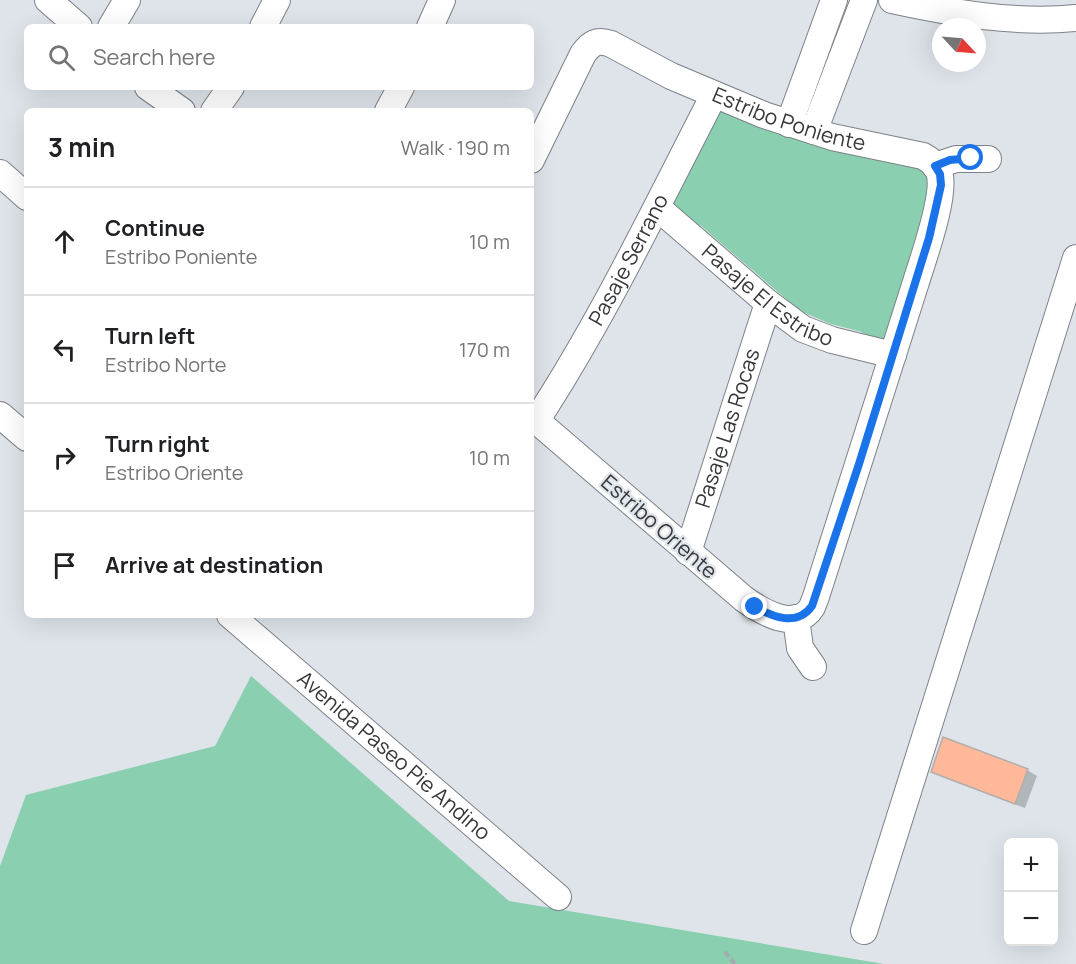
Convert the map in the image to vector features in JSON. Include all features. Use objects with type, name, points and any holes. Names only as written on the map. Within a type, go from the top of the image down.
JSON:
[{"type":"street","points":[[48,0],[76,24]]},
{"type":"street","points":[[113,24],[127,0]]},
{"type":"street","points":[[265,24],[277,0]]},
{"type":"street","points":[[431,24],[442,0]]},
{"type":"street","points":[[789,124],[834,0]]},
{"type":"street","points":[[814,131],[864,0]]},
{"type":"street","points":[[892,0],[1002,18],[1051,20],[1076,18]]},
{"type":"street","name":"Estribo Poniente","points":[[534,153],[583,54],[596,42],[611,44],[651,66],[714,95],[789,124],[865,145],[917,154],[935,166]]},
{"type":"street","points":[[152,90],[178,108]]},
{"type":"street","points":[[216,108],[229,90]]},
{"type":"street","points":[[390,108],[398,90]]},
{"type":"street","name":"Pasaje Serrano","points":[[534,418],[568,370],[658,208],[714,95]]},
{"type":"street","points":[[813,667],[800,648],[799,617],[812,606],[894,356],[938,205],[941,179],[935,166],[956,159],[988,159]]},
{"type":"street","points":[[0,173],[24,194]]},
{"type":"street","name":"Pasaje El Estribo","points":[[658,208],[788,319],[812,333],[894,356]]},
{"type":"street","points":[[864,931],[1076,258]]},
{"type":"street","name":"Pasaje Las Rocas","points":[[688,552],[768,303]]},
{"type":"street","points":[[0,415],[24,435]]},
{"type":"street","name":"Estribo Oriente","points":[[534,418],[733,592],[755,607],[774,616],[799,617]]},
{"type":"street","name":"Avenida Paseo Pie Andino","points":[[233,618],[558,897]]},
{"type":"path","points":[[725,952],[735,964]]},
{"type":"green space","points":[[717,109],[840,151],[915,166],[927,174],[929,187],[918,231],[885,339],[873,342],[863,339],[862,332],[831,324],[800,311],[700,225],[696,231],[676,212],[670,198]]},
{"type":"green space","points":[[251,676],[509,901],[884,964],[0,964],[0,866],[26,795],[215,746]]},
{"type":"building","points":[[943,737],[1028,769],[1015,804],[931,772]]},
{"type":"route","points":[[755,607],[774,616],[790,619],[802,616],[812,606],[894,356],[929,238],[941,185],[940,174],[935,166],[950,160],[971,158]]}]
